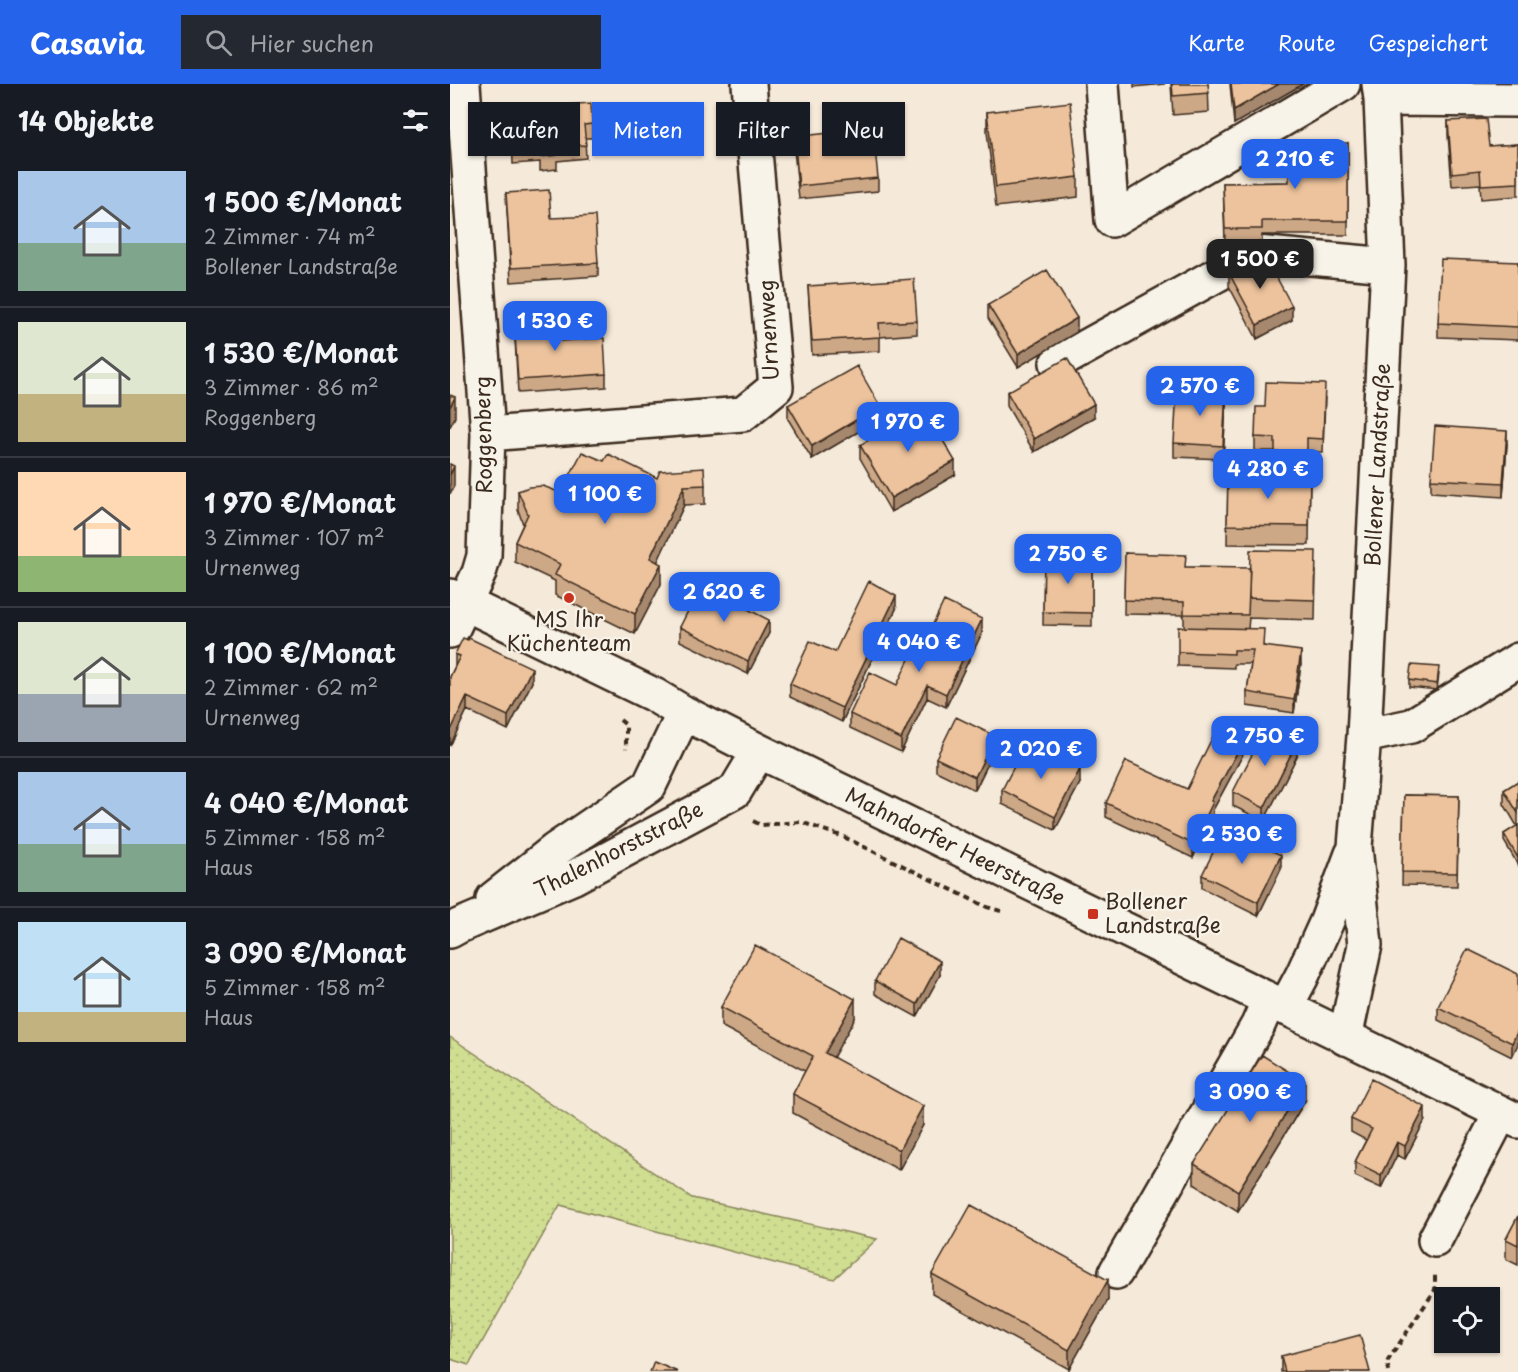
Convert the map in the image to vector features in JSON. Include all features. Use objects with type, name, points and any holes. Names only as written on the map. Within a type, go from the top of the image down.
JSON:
[{"type":"street","name":"Roggenberg","points":[[455,610],[479,573],[484,556],[488,434],[463,84]]},
{"type":"street","name":"Urnenweg","points":[[488,434],[743,414],[776,387],[749,84]]},
{"type":"street","points":[[1102,84],[1112,220],[1343,84]]},
{"type":"street","points":[[1380,91],[1518,100]]},
{"type":"street","name":"Bollener Landstraße","points":[[1345,1038],[1365,945],[1355,847],[1364,736],[1388,265],[1380,91]]},
{"type":"street","points":[[1057,363],[1256,253],[1388,265]]},
{"type":"street","name":"Mahndorfer Heerstraße","points":[[455,610],[654,695],[759,751],[1509,1117]]},
{"type":"street","points":[[1364,736],[1411,726],[1518,660]]},
{"type":"street","name":"Thalenhorststraße","points":[[454,928],[555,850],[649,786],[684,713]]},
{"type":"street","name":"Thalenhorststraße","points":[[454,928],[574,877],[735,791],[759,751]]},
{"type":"street","name":"Bollener Landstraße","points":[[1116,1272],[1258,1025],[1302,976],[1327,921],[1355,847]]},
{"type":"street","points":[[1434,1240],[1509,1117]]},
{"type":"path","points":[[617,717],[626,725],[626,755],[657,770]]},
{"type":"path","points":[[718,800],[760,825],[801,822],[844,837],[987,907],[1008,913]]},
{"type":"path","points":[[1389,1372],[1387,1362],[1435,1290],[1434,1240]]},
{"type":"green space","points":[[450,1037],[692,1198],[877,1239],[834,1279],[560,1205],[469,1365],[450,1359]]},
{"type":"building","points":[[1172,84],[1208,84],[1209,93],[1173,96]]},
{"type":"building","points":[[1231,84],[1279,84],[1234,110]]},
{"type":"building","points":[[1070,102],[1078,177],[996,187],[987,112]]},
{"type":"building","points":[[591,103],[592,124],[584,125],[586,145],[580,145],[580,104]]},
{"type":"building","points":[[1486,119],[1489,146],[1518,144],[1518,183],[1481,185],[1480,170],[1452,173],[1448,121]]},
{"type":"building","points":[[822,134],[822,156],[876,156],[878,178],[799,186],[796,156],[810,156],[810,135]]},
{"type":"building","points":[[1289,143],[1348,143],[1348,221],[1262,221],[1262,229],[1225,229],[1223,183],[1289,182]]},
{"type":"building","points":[[549,190],[551,218],[595,216],[598,263],[511,268],[506,193]]},
{"type":"building","points":[[1264,254],[1292,306],[1257,325],[1229,273]]},
{"type":"building","points":[[1441,259],[1518,262],[1518,327],[1438,323]]},
{"type":"building","points":[[1047,270],[1077,318],[1018,354],[988,305]]},
{"type":"building","points":[[914,279],[917,321],[879,323],[880,337],[812,341],[808,286]]},
{"type":"building","points":[[561,317],[562,341],[604,338],[606,374],[518,380],[514,320]]},
{"type":"building","points":[[1067,358],[1094,404],[1034,439],[1007,392]]},
{"type":"building","points":[[857,366],[880,406],[812,446],[788,405]]},
{"type":"building","points":[[1266,382],[1325,384],[1323,439],[1307,438],[1307,454],[1275,452],[1275,438],[1255,437],[1256,407],[1265,407]]},
{"type":"building","points":[[1177,388],[1226,390],[1223,446],[1174,443]]},
{"type":"building","points":[[450,395],[455,397],[450,407]]},
{"type":"building","points":[[924,408],[955,461],[891,498],[860,445]]},
{"type":"building","points":[[1435,426],[1507,431],[1503,483],[1431,479]]},
{"type":"building","points":[[582,452],[604,461],[608,454],[657,478],[660,471],[704,468],[705,485],[684,486],[650,558],[661,564],[635,614],[555,575],[560,564],[515,542],[528,514],[518,491],[543,486],[561,493]]},
{"type":"building","points":[[1228,473],[1310,475],[1309,526],[1227,525]]},
{"type":"building","points":[[1250,550],[1316,551],[1315,600],[1249,598]]},
{"type":"building","points":[[1125,553],[1186,555],[1185,567],[1250,568],[1248,615],[1184,614],[1184,602],[1124,600]]},
{"type":"building","points":[[1044,557],[1092,558],[1092,613],[1043,612]]},
{"type":"building","points":[[869,581],[896,596],[842,708],[790,684],[810,641],[835,652]]},
{"type":"building","points":[[701,585],[769,620],[748,661],[680,627]]},
{"type":"building","points":[[944,601],[982,619],[946,694],[927,685],[901,739],[850,714],[870,672],[897,685],[917,642],[923,645]]},
{"type":"building","points":[[1178,627],[1264,629],[1263,646],[1301,651],[1294,700],[1247,692],[1253,650],[1234,650],[1234,654],[1178,652]]},
{"type":"building","points":[[463,638],[468,640],[469,638],[532,668],[508,716],[467,697],[450,732],[450,677],[460,656],[455,654]]},
{"type":"building","points":[[1411,665],[1439,667],[1437,684],[1409,680]]},
{"type":"building","points":[[956,717],[995,736],[975,777],[936,758]]},
{"type":"building","points":[[1221,720],[1254,721],[1211,801],[1213,802],[1193,844],[1106,803],[1126,761],[1187,789]]},
{"type":"building","points":[[1266,727],[1297,742],[1264,808],[1233,792]]},
{"type":"building","points":[[1026,743],[1080,769],[1055,817],[1002,790]]},
{"type":"building","points":[[1518,781],[1518,813],[1504,790]]},
{"type":"building","points":[[1404,795],[1459,796],[1457,873],[1402,872]]},
{"type":"building","points":[[1518,825],[1518,858],[1504,834]]},
{"type":"building","points":[[1225,828],[1281,855],[1258,902],[1202,875]]},
{"type":"building","points":[[898,938],[940,961],[917,1004],[875,981]]},
{"type":"building","points":[[755,945],[855,999],[825,1053],[923,1106],[899,1150],[793,1094],[813,1056],[721,1007]]},
{"type":"building","points":[[1467,949],[1518,974],[1518,1030],[1512,1043],[1438,1007]]},
{"type":"building","points":[[1262,1055],[1305,1082],[1238,1191],[1194,1164]]},
{"type":"building","points":[[1371,1079],[1425,1107],[1405,1146],[1397,1142],[1381,1175],[1355,1162],[1372,1129],[1351,1119]]},
{"type":"building","points":[[971,1205],[1108,1280],[1069,1350],[932,1274]]},
{"type":"building","points":[[1518,1216],[1518,1245],[1506,1239]]},
{"type":"building","points":[[1360,1335],[1370,1372],[1285,1372],[1281,1356]]},
{"type":"building","points":[[654,1362],[678,1372],[650,1372]]},
{"type":"place","name":"MS Ihr Küchenteam","points":[[569,598]]},
{"type":"place","name":"Bollener Landstraße","points":[[1093,914]]}]
